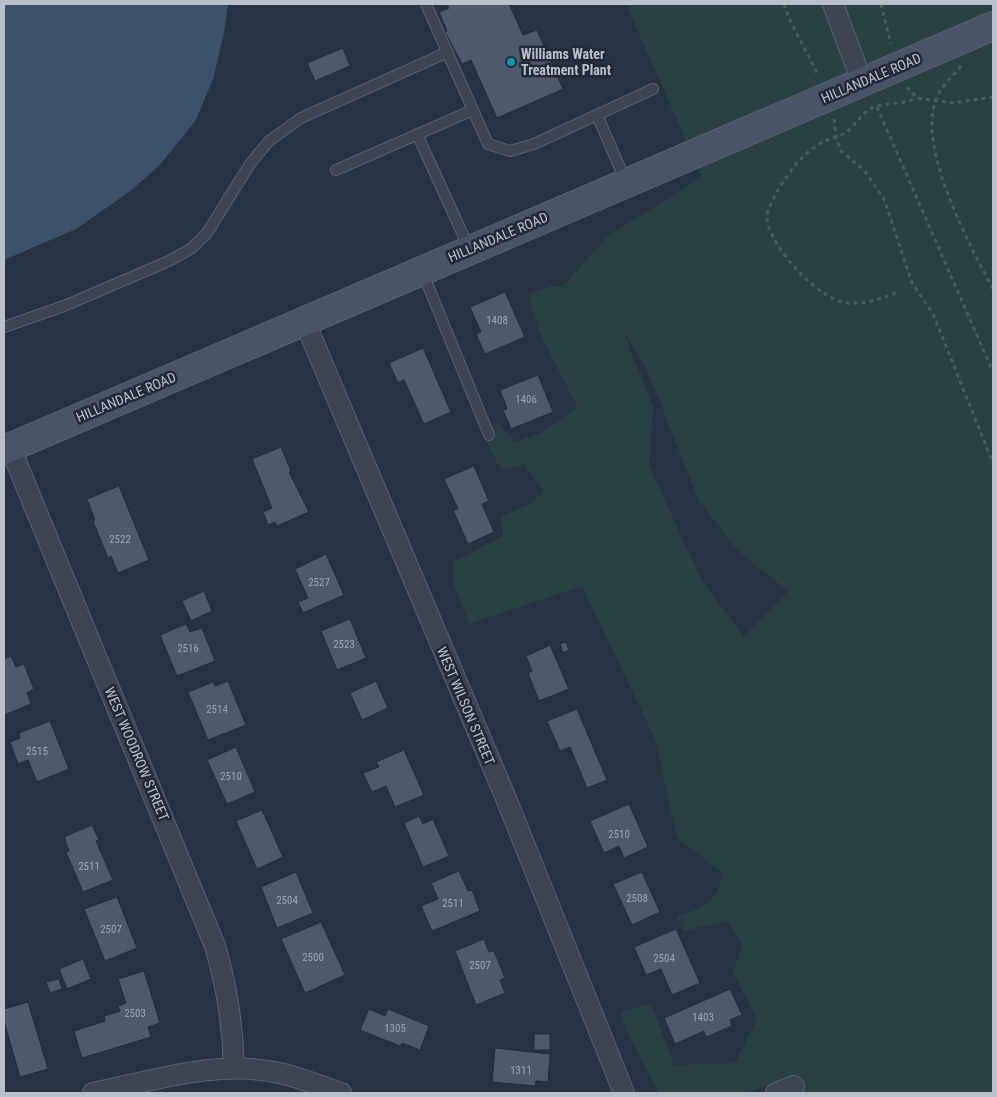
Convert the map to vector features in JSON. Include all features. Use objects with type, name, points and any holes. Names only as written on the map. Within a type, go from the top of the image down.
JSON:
[{"type":"main road","name":"HILLANDALE ROAD","points":[[7,449],[993,26]]},
{"type":"street","points":[[833,4],[862,82]]},
{"type":"street","name":"WEST WILSON STREET","points":[[304,320],[505,796],[624,1093]]},
{"type":"street","name":"WEST WOODROW STREET","points":[[7,449],[215,946],[227,987],[233,1028],[234,1068]]},
{"type":"street","points":[[93,1093],[202,1071],[234,1068],[278,1072],[341,1093]]},
{"type":"lane","points":[[426,4],[488,144],[510,151],[534,144],[653,89]]},
{"type":"lane","points":[[4,327],[64,306],[169,262],[192,248],[212,226],[250,164],[269,142],[285,129],[301,118],[448,52]]},
{"type":"lane","points":[[336,170],[473,110]]},
{"type":"lane","points":[[597,115],[626,182]]},
{"type":"lane","points":[[418,134],[470,249]]},
{"type":"lane","points":[[421,270],[489,435]]},
{"type":"path","points":[[784,4],[789,20],[811,57],[820,82]]},
{"type":"path","points":[[882,4],[892,52]]},
{"type":"path","points":[[966,61],[949,79],[936,100],[932,128],[934,148],[966,240],[993,289]]},
{"type":"path","points":[[904,80],[911,93],[917,98]]},
{"type":"path","points":[[862,82],[876,106],[993,372]]},
{"type":"path","points":[[896,293],[863,303],[846,303],[820,291],[793,264],[776,241],[767,218],[770,205],[791,171],[802,158],[825,141],[845,134],[866,111],[876,106],[908,102],[917,98],[953,103],[993,97]]},
{"type":"path","points":[[833,116],[836,137],[841,151],[864,170],[884,199],[912,283],[932,314],[993,463]]},
{"type":"green space","points":[[626,4],[993,4],[993,1093],[803,1093],[797,1076],[746,1093],[659,1093],[626,1030],[621,1012],[651,1003],[674,1065],[735,1063],[757,1019],[733,973],[742,945],[728,921],[683,931],[677,916],[699,909],[718,892],[722,872],[677,838],[655,739],[582,586],[469,624],[452,579],[454,562],[503,536],[501,516],[529,505],[544,491],[524,465],[501,470],[480,428],[500,424],[515,442],[539,434],[578,408],[538,329],[528,294],[552,286],[564,287],[608,236],[702,177]],"holes":[[[622,329],[648,372],[699,501],[739,552],[788,591],[744,637],[701,579],[649,466],[653,407]]]},
{"type":"water","points":[[4,4],[228,4],[224,33],[213,79],[196,120],[159,166],[129,192],[76,229],[4,260]]},
{"type":"building","name":"Williams Water Treatment Plant","points":[[447,4],[509,4],[523,35],[537,30],[563,89],[497,118],[471,60],[462,64],[445,32],[447,31],[439,12],[449,8]]},
{"type":"building","points":[[343,48],[350,66],[315,81],[307,63]]},
{"type":"building","points":[[505,292],[525,337],[485,354],[476,334],[481,332],[470,307]]},
{"type":"building","points":[[423,348],[451,412],[424,424],[404,380],[398,383],[389,363]]},
{"type":"building","points":[[538,375],[553,412],[511,429],[503,410],[507,409],[500,390]]},
{"type":"building","points":[[281,447],[291,471],[289,472],[309,512],[277,526],[275,522],[268,525],[263,512],[272,508],[252,459]]},
{"type":"building","points":[[474,466],[489,501],[482,504],[494,532],[468,544],[453,510],[458,509],[444,479]]},
{"type":"building","points":[[119,486],[149,560],[118,573],[111,556],[108,558],[93,521],[95,520],[87,499]]},
{"type":"building","points":[[326,554],[344,595],[303,613],[298,602],[308,598],[295,569]]},
{"type":"building","points":[[204,591],[212,611],[191,621],[182,601]]},
{"type":"building","points":[[350,619],[366,658],[337,670],[321,631]]},
{"type":"building","points":[[186,624],[190,632],[202,628],[215,661],[177,676],[160,635]]},
{"type":"building","points":[[566,642],[569,650],[563,653],[560,644]]},
{"type":"building","points":[[550,645],[569,689],[539,701],[528,673],[532,671],[526,656]]},
{"type":"building","points":[[11,656],[16,667],[24,664],[34,689],[27,693],[31,704],[4,715],[4,659]]},
{"type":"building","points":[[228,681],[246,725],[208,740],[188,692],[213,682],[215,686]]},
{"type":"building","points":[[376,681],[388,708],[362,720],[350,693]]},
{"type":"building","points":[[577,709],[607,780],[587,788],[570,747],[560,751],[547,721]]},
{"type":"building","points":[[50,721],[69,769],[37,782],[28,760],[18,764],[10,742],[20,738],[19,733]]},
{"type":"building","points":[[236,747],[255,792],[227,804],[207,760]]},
{"type":"building","points":[[404,750],[424,795],[395,807],[386,786],[372,792],[363,773],[379,767],[376,762]]},
{"type":"building","points":[[629,804],[648,847],[624,858],[619,846],[604,853],[590,821]]},
{"type":"building","points":[[262,810],[283,857],[257,869],[236,821]]},
{"type":"building","points":[[419,816],[423,824],[433,819],[449,856],[423,867],[404,823]]},
{"type":"building","points":[[92,825],[99,840],[96,841],[113,880],[83,892],[66,852],[69,851],[64,837]]},
{"type":"building","points":[[459,871],[468,891],[472,890],[480,911],[432,931],[421,906],[438,899],[431,883]]},
{"type":"building","points":[[296,872],[313,913],[277,928],[261,887]]},
{"type":"building","points":[[642,872],[660,912],[632,925],[613,884]]},
{"type":"building","points":[[117,897],[137,948],[105,961],[84,909]]},
{"type":"building","points":[[321,922],[345,975],[305,993],[281,939]]},
{"type":"building","points":[[676,929],[700,983],[672,995],[661,969],[646,975],[634,947]]},
{"type":"building","points":[[484,939],[489,952],[494,951],[505,978],[500,980],[505,993],[476,1005],[455,951]]},
{"type":"building","points":[[83,959],[91,979],[67,989],[59,969]]},
{"type":"building","points":[[144,971],[160,1023],[148,1027],[151,1037],[82,1058],[74,1031],[105,1021],[104,1016],[120,1011],[118,1006],[126,1003],[118,979]]},
{"type":"building","points":[[59,979],[62,989],[50,993],[46,982]]},
{"type":"building","points":[[730,989],[742,1015],[730,1020],[732,1026],[706,1037],[704,1031],[675,1044],[664,1018]]},
{"type":"building","points":[[28,1002],[48,1069],[20,1077],[4,1021],[4,1009]]},
{"type":"building","points":[[369,1009],[385,1016],[388,1009],[429,1026],[420,1050],[402,1043],[400,1046],[360,1030]]},
{"type":"building","points":[[534,1034],[550,1034],[550,1050],[534,1050]]},
{"type":"building","points":[[495,1048],[550,1054],[548,1082],[536,1081],[535,1086],[492,1082]]},
{"type":"place","name":"Williams Water Treatment Plant","points":[[511,62]]}]
